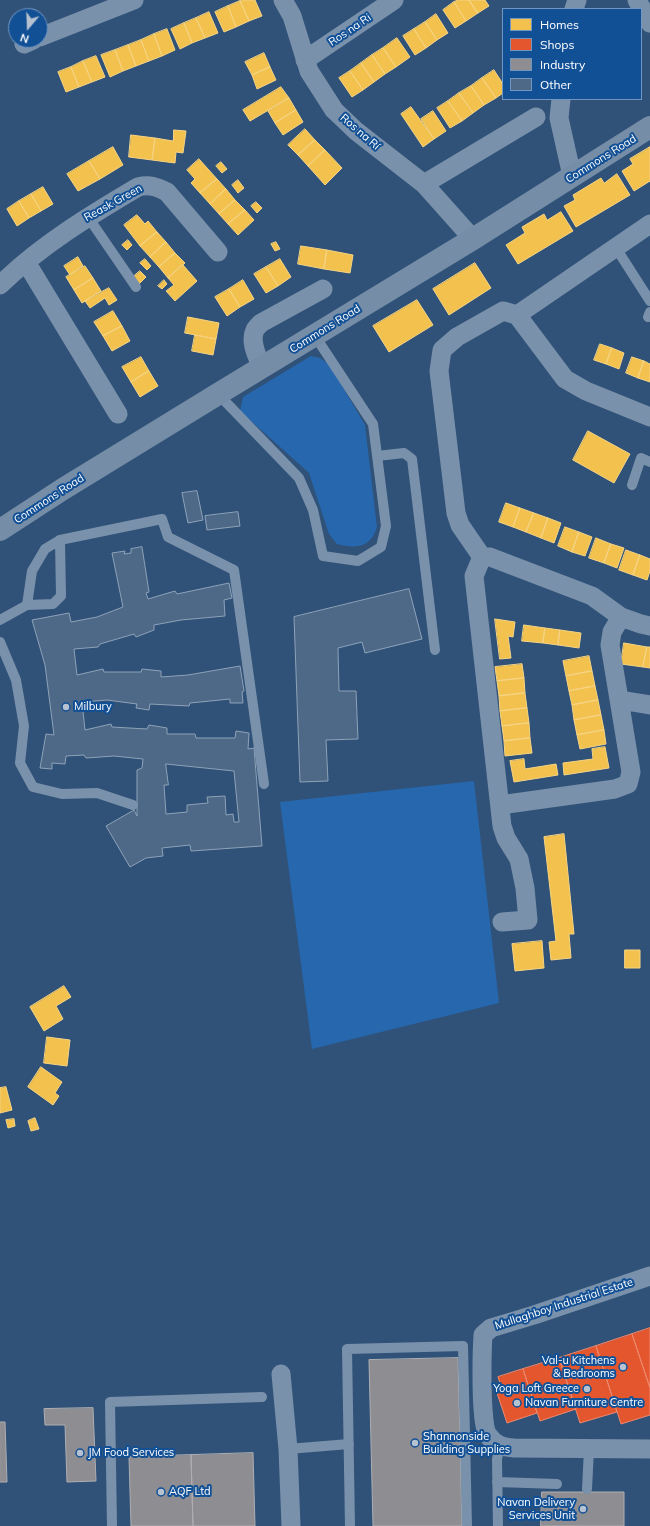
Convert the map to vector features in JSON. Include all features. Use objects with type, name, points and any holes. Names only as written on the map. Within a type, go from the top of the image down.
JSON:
[{"type":"street","points":[[48,34],[134,0]]},
{"type":"street","name":"Ros na Rí","points":[[283,0],[292,16],[309,71],[334,110],[356,131],[424,184],[473,239]]},
{"type":"street","name":"Ros na Ri","points":[[305,60],[394,0]]},
{"type":"street","points":[[642,8],[650,22]]},
{"type":"street","points":[[561,100],[559,118],[572,176]]},
{"type":"street","points":[[424,184],[536,117]]},
{"type":"street","name":"Commons Road","points":[[0,530],[218,394],[473,239],[650,127]]},
{"type":"street","name":"Reask Green","points":[[0,285],[42,248],[88,217],[138,187],[147,184],[168,192],[218,252]]},
{"type":"street","points":[[517,315],[650,224]]},
{"type":"street","points":[[26,262],[118,414]]},
{"type":"street","points":[[262,368],[253,339],[255,330],[261,323],[323,289]]},
{"type":"street","points":[[482,557],[460,525],[456,513],[439,370],[442,350],[457,337],[503,311],[517,315],[565,379],[586,391],[650,417]]},
{"type":"street","points":[[482,557],[490,557],[592,596],[621,617],[650,626]]},
{"type":"street","points":[[482,557],[474,576],[502,826],[506,838],[520,859],[528,920],[502,922]]},
{"type":"street","points":[[500,805],[615,788],[628,784],[631,772],[610,644],[612,632],[621,617]]},
{"type":"street","points":[[620,700],[650,705]]},
{"type":"street","name":"Mullaghboy Industrial Estate","points":[[500,1446],[494,1443],[486,1434],[484,1422],[483,1335],[491,1328],[650,1276]]},
{"type":"street","points":[[282,1374],[288,1449],[291,1526]]},
{"type":"street","points":[[500,1446],[514,1448],[650,1449]]},
{"type":"lane","points":[[88,217],[136,287]]},
{"type":"lane","points":[[616,248],[650,301]]},
{"type":"lane","points":[[650,312],[648,317],[650,317]]},
{"type":"lane","points":[[218,394],[299,478],[313,510],[323,556],[358,562],[381,547],[386,526],[373,424],[315,336]]},
{"type":"lane","points":[[377,456],[404,453],[412,459],[435,650]]},
{"type":"lane","points":[[632,485],[641,458],[650,462]]},
{"type":"lane","points":[[27,605],[32,571],[45,549],[60,540],[162,519],[168,537],[234,570],[264,784]]},
{"type":"lane","points":[[0,620],[27,605],[53,604],[61,596],[60,540]]},
{"type":"lane","points":[[0,642],[16,680],[24,726],[20,763],[33,787],[62,794],[97,793],[133,805]]},
{"type":"lane","points":[[350,1526],[347,1349],[463,1346],[467,1526]]},
{"type":"lane","points":[[112,1526],[110,1402],[262,1397]]},
{"type":"lane","points":[[288,1449],[349,1444]]},
{"type":"lane","points":[[498,1526],[497,1459],[500,1446]]},
{"type":"lane","points":[[587,1489],[589,1449]]},
{"type":"lane","points":[[498,1482],[557,1484]]},
{"type":"shaded area","points":[[311,356],[320,358],[330,365],[365,425],[377,527],[371,539],[362,545],[344,546],[337,544],[329,534],[309,473],[240,411],[243,397]]},
{"type":"shaded area","points":[[474,781],[499,1003],[312,1049],[280,802]]},
{"type":"building: Homes","points":[[255,0],[262,16],[249,21],[240,1]]},
{"type":"building: Homes","points":[[458,0],[469,0],[478,13],[466,21],[454,2]]},
{"type":"building: Homes","points":[[469,0],[485,0],[489,6],[478,13]]},
{"type":"building: Homes","points":[[240,1],[249,21],[236,27],[228,6]]},
{"type":"building: Homes","points":[[454,2],[466,21],[455,28],[443,10]]},
{"type":"building: Homes","points":[[228,6],[236,27],[224,32],[215,12]]},
{"type":"building: Homes","points":[[209,12],[218,33],[205,38],[196,18]]},
{"type":"building: Homes","points":[[436,14],[448,33],[437,40],[425,22]]},
{"type":"building: Homes","points":[[196,18],[205,38],[192,43],[184,23]]},
{"type":"building: Homes","points":[[425,22],[437,40],[426,48],[414,29]]},
{"type":"building: Homes","points":[[184,23],[192,43],[180,49],[171,29]]},
{"type":"building: Homes","points":[[167,29],[175,50],[162,56],[154,34]]},
{"type":"building: Homes","points":[[414,29],[426,48],[415,55],[403,36]]},
{"type":"building: Homes","points":[[154,34],[162,56],[149,61],[141,40]]},
{"type":"building: Homes","points":[[397,38],[410,57],[396,67],[383,48]]},
{"type":"building: Homes","points":[[141,40],[149,61],[136,66],[128,45]]},
{"type":"building: Homes","points":[[128,45],[136,66],[123,71],[115,50]]},
{"type":"building: Homes","points":[[383,48],[396,67],[385,74],[372,55]]},
{"type":"building: Homes","points":[[115,50],[123,71],[110,77],[101,55]]},
{"type":"building: Homes","points":[[264,53],[270,67],[252,75],[245,62]]},
{"type":"building: Homes","points":[[372,55],[385,74],[374,82],[361,63]]},
{"type":"building: Homes","points":[[96,56],[105,77],[92,82],[83,61]]},
{"type":"building: Homes","points":[[83,61],[92,82],[79,87],[71,67]]},
{"type":"building: Homes","points":[[361,63],[374,82],[363,90],[350,71]]},
{"type":"building: Homes","points":[[71,67],[79,87],[66,92],[58,72]]},
{"type":"building: Homes","points":[[270,67],[276,80],[257,89],[252,75]]},
{"type":"building: Homes","points":[[494,70],[502,82],[502,94],[496,98],[482,78]]},
{"type":"building: Homes","points":[[350,71],[363,90],[352,97],[339,78]]},
{"type":"building: Homes","points":[[482,78],[496,98],[484,105],[471,86]]},
{"type":"building: Homes","points":[[471,86],[484,105],[473,113],[459,93]]},
{"type":"building: Homes","points":[[281,87],[289,98],[250,121],[243,110]]},
{"type":"building: Homes","points":[[459,93],[473,113],[462,121],[448,101]]},
{"type":"building: Homes","points":[[289,98],[296,110],[275,123],[268,111]]},
{"type":"building: Homes","points":[[448,101],[462,121],[450,128],[437,108]]},
{"type":"building: Homes","points":[[411,107],[434,139],[423,147],[401,114]]},
{"type":"building: Homes","points":[[296,110],[303,122],[283,135],[275,123]]},
{"type":"building: Homes","points":[[433,111],[446,131],[434,139],[421,119]]},
{"type":"building: Homes","points":[[305,129],[315,140],[298,155],[288,145]]},
{"type":"building: Homes","points":[[174,130],[186,131],[183,153],[176,152],[175,163],[152,160],[155,138],[173,141]]},
{"type":"building: Homes","points":[[131,135],[155,138],[152,160],[129,157]]},
{"type":"building: Homes","points":[[315,140],[325,150],[308,166],[298,155]]},
{"type":"building: Homes","points":[[113,147],[123,165],[100,179],[89,161]]},
{"type":"building: Homes","points":[[650,147],[650,181],[634,191],[622,171],[633,164],[630,159]]},
{"type":"building: Homes","points":[[325,150],[342,168],[325,185],[308,166]]},
{"type":"building: Homes","points":[[199,159],[217,179],[200,193],[191,183],[195,179],[187,170]]},
{"type":"building: Homes","points":[[89,161],[100,179],[78,191],[67,174]]},
{"type":"building: Homes","points":[[221,162],[227,169],[222,173],[216,166]]},
{"type":"building: Homes","points":[[617,174],[630,195],[576,227],[564,206],[575,200],[573,195],[601,178],[604,183]]},
{"type":"building: Homes","points":[[217,179],[226,189],[210,204],[200,193]]},
{"type":"building: Homes","points":[[238,180],[244,188],[238,193],[232,185]]},
{"type":"building: Homes","points":[[43,187],[53,204],[41,211],[31,194]]},
{"type":"building: Homes","points":[[226,189],[235,200],[219,214],[210,204]]},
{"type":"building: Homes","points":[[31,194],[41,211],[29,218],[19,201]]},
{"type":"building: Homes","points":[[235,200],[245,210],[228,224],[219,214]]},
{"type":"building: Homes","points":[[19,201],[29,218],[17,226],[7,209]]},
{"type":"building: Homes","points":[[256,202],[262,208],[257,213],[251,206]]},
{"type":"building: Homes","points":[[245,210],[254,220],[238,235],[228,224]]},
{"type":"building: Homes","points":[[561,212],[573,231],[518,264],[506,245],[525,233],[522,227],[544,214],[547,220]]},
{"type":"building: Homes","points":[[137,215],[145,224],[148,221],[157,232],[140,246],[124,225]]},
{"type":"building: Homes","points":[[157,232],[166,242],[150,257],[140,246]]},
{"type":"building: Homes","points":[[128,240],[132,245],[127,250],[122,245]]},
{"type":"building: Homes","points":[[166,242],[175,253],[159,267],[150,257]]},
{"type":"building: Homes","points":[[276,242],[280,249],[275,251],[271,244]]},
{"type":"building: Homes","points":[[301,246],[327,250],[324,269],[298,264]]},
{"type":"building: Homes","points":[[327,250],[353,255],[350,273],[324,269]]},
{"type":"building: Homes","points":[[175,253],[185,263],[168,278],[159,267]]},
{"type":"building: Homes","points":[[78,257],[83,266],[70,275],[64,266]]},
{"type":"building: Homes","points":[[145,259],[151,266],[147,270],[140,263]]},
{"type":"building: Homes","points":[[280,259],[291,277],[278,286],[266,267]]},
{"type":"building: Homes","points":[[475,263],[491,288],[449,315],[433,289]]},
{"type":"building: Homes","points":[[183,265],[197,281],[175,301],[166,291],[174,285],[168,278]]},
{"type":"building: Homes","points":[[85,266],[93,278],[74,290],[66,277]]},
{"type":"building: Homes","points":[[266,267],[278,286],[266,293],[254,274]]},
{"type":"building: Homes","points":[[140,271],[146,277],[138,285],[132,278]]},
{"type":"building: Homes","points":[[93,278],[101,291],[82,303],[74,290]]},
{"type":"building: Homes","points":[[164,280],[167,284],[162,289],[158,286]]},
{"type":"building: Homes","points":[[243,280],[254,299],[240,307],[229,289]]},
{"type":"building: Homes","points":[[109,288],[117,300],[109,305],[105,298],[90,308],[85,301]]},
{"type":"building: Homes","points":[[229,289],[240,307],[227,316],[215,297]]},
{"type":"building: Homes","points":[[417,300],[433,325],[389,352],[373,326]]},
{"type":"building: Homes","points":[[113,311],[122,326],[103,336],[94,322]]},
{"type":"building: Homes","points":[[188,317],[219,323],[216,339],[185,333]]},
{"type":"building: Homes","points":[[122,326],[130,341],[112,351],[103,336]]},
{"type":"building: Homes","points":[[195,335],[216,339],[213,355],[192,351]]},
{"type":"building: Homes","points":[[600,344],[612,348],[606,364],[594,360]]},
{"type":"building: Homes","points":[[612,348],[624,353],[619,369],[606,364]]},
{"type":"building: Homes","points":[[141,357],[149,371],[131,382],[122,367]]},
{"type":"building: Homes","points":[[632,357],[644,361],[638,378],[626,373]]},
{"type":"building: Homes","points":[[644,361],[650,364],[650,382],[638,378]]},
{"type":"building: Homes","points":[[149,371],[158,386],[140,397],[131,382]]},
{"type":"building: Homes","points":[[588,431],[630,454],[614,483],[573,460]]},
{"type":"building: Homes","points":[[506,503],[520,508],[513,527],[499,522]]},
{"type":"building: Homes","points":[[520,508],[534,513],[526,532],[513,527]]},
{"type":"building: Homes","points":[[534,513],[548,518],[541,538],[526,532]]},
{"type":"building: Homes","points":[[548,518],[561,523],[554,543],[541,538]]},
{"type":"building: Homes","points":[[565,527],[579,532],[572,552],[558,546]]},
{"type":"building: Homes","points":[[579,532],[592,537],[585,556],[572,552]]},
{"type":"building: Homes","points":[[596,538],[611,544],[604,563],[589,558]]},
{"type":"building: Homes","points":[[611,544],[624,548],[617,568],[604,563]]},
{"type":"building: Homes","points":[[626,550],[640,555],[633,575],[619,570]]},
{"type":"building: Homes","points":[[640,555],[650,559],[650,571],[647,580],[633,575]]},
{"type":"building: Homes","points":[[495,619],[515,622],[513,637],[508,636],[511,658],[500,659]]},
{"type":"building: Homes","points":[[524,625],[545,628],[543,643],[522,641]]},
{"type":"building: Homes","points":[[545,628],[560,630],[558,645],[543,643]]},
{"type":"building: Homes","points":[[560,630],[581,633],[579,648],[558,645]]},
{"type":"building: Homes","points":[[624,643],[647,647],[643,667],[621,664]]},
{"type":"building: Homes","points":[[647,647],[650,647],[650,668],[643,667]]},
{"type":"building: Homes","points":[[589,656],[592,671],[566,676],[563,661]]},
{"type":"building: Homes","points":[[522,664],[524,678],[497,681],[495,667]]},
{"type":"building: Homes","points":[[592,671],[595,686],[569,691],[566,676]]},
{"type":"building: Homes","points":[[524,678],[525,693],[499,696],[497,681]]},
{"type":"building: Homes","points":[[595,686],[598,700],[572,705],[569,691]]},
{"type":"building: Homes","points":[[525,693],[527,708],[500,711],[499,696]]},
{"type":"building: Homes","points":[[598,700],[601,715],[574,720],[572,705]]},
{"type":"building: Homes","points":[[527,708],[529,723],[502,726],[500,711]]},
{"type":"building: Homes","points":[[601,715],[604,730],[577,735],[574,720]]},
{"type":"building: Homes","points":[[529,723],[530,738],[504,741],[502,726]]},
{"type":"building: Homes","points":[[604,730],[606,744],[580,749],[577,735]]},
{"type":"building: Homes","points":[[530,738],[532,753],[505,756],[504,741]]},
{"type":"building: Homes","points":[[605,747],[609,768],[564,775],[563,763],[593,759],[592,749]]},
{"type":"building: Homes","points":[[524,759],[525,769],[556,764],[558,775],[514,782],[510,761]]},
{"type":"building: Homes","points":[[564,834],[574,934],[569,934],[571,958],[551,960],[549,942],[556,941],[544,837]]},
{"type":"building: Homes","points":[[542,941],[544,968],[515,971],[512,944]]},
{"type":"building: Homes","points":[[625,950],[640,950],[640,968],[625,968]]},
{"type":"building: Homes","points":[[64,986],[71,997],[56,1006],[63,1019],[44,1031],[30,1007]]},
{"type":"building: Homes","points":[[47,1037],[70,1040],[67,1066],[44,1063]]},
{"type":"building: Homes","points":[[41,1067],[62,1082],[55,1093],[59,1096],[53,1105],[28,1087]]},
{"type":"building: Homes","points":[[6,1087],[12,1110],[0,1113],[0,1088]]},
{"type":"building: Homes","points":[[35,1118],[39,1129],[31,1131],[28,1121]]},
{"type":"building: Homes","points":[[14,1119],[15,1126],[8,1128],[6,1120]]},
{"type":"building: Shops","points":[[650,1328],[650,1388],[632,1334]]},
{"type":"building: Shops","name":"Val-u Kitchens & Bedrooms","points":[[632,1334],[650,1388],[650,1415],[621,1424],[596,1346]]},
{"type":"building: Shops","points":[[596,1346],[617,1412],[580,1423],[559,1358]]},
{"type":"building: Shops","points":[[559,1358],[576,1409],[540,1421],[523,1369]]},
{"type":"building: Shops","name":"Navan Furniture Centre","points":[[523,1369],[537,1413],[507,1423],[497,1393],[503,1392],[498,1377]]},
{"type":"building: Industry","name":"Shannonside Building Supplies","points":[[458,1358],[462,1526],[373,1526],[369,1360]]},
{"type":"building: Industry","name":"JM Food Services","points":[[93,1408],[96,1481],[67,1482],[65,1425],[45,1425],[44,1409]]},
{"type":"building: Industry","points":[[0,1422],[5,1422],[7,1482],[0,1482]]},
{"type":"building: Industry","points":[[253,1453],[255,1526],[193,1526],[191,1455]]},
{"type":"building: Industry","name":"AQF Ltd","points":[[191,1455],[193,1526],[131,1526],[129,1457]]},
{"type":"building: Industry","name":"Navan Delivery Services Unit","points":[[542,1492],[624,1492],[624,1526],[541,1526]]},
{"type":"building: Other","points":[[197,491],[203,520],[188,523],[182,493]]},
{"type":"building: Other","points":[[238,512],[240,526],[207,530],[205,516]]},
{"type":"building: Other","name":"Milbury","points":[[142,547],[149,592],[146,593],[148,599],[175,591],[177,594],[229,583],[232,598],[224,600],[225,616],[181,620],[154,625],[154,630],[136,637],[134,634],[100,644],[98,647],[74,649],[77,675],[103,669],[104,672],[141,672],[142,669],[161,671],[161,677],[188,675],[240,666],[244,691],[242,692],[243,703],[230,703],[230,699],[190,703],[189,706],[150,704],[149,710],[136,708],[137,704],[107,700],[82,702],[85,730],[111,724],[112,727],[147,729],[149,725],[167,728],[167,734],[195,734],[196,738],[235,738],[236,731],[249,733],[248,749],[254,748],[262,846],[191,851],[190,845],[162,848],[163,856],[146,858],[130,867],[106,826],[134,810],[137,816],[137,770],[142,768],[143,759],[114,756],[86,758],[84,755],[66,756],[65,764],[52,763],[52,769],[40,768],[46,734],[54,735],[45,665],[32,620],[69,613],[71,622],[97,617],[123,607],[112,553],[125,551],[124,554],[131,553],[131,549]],"holes":[[[166,764],[234,771],[239,822],[234,822],[233,814],[226,815],[225,796],[207,797],[208,803],[187,805],[187,812],[166,814],[164,785],[168,785]]]},
{"type":"building: Other","points":[[409,589],[422,639],[365,653],[362,642],[338,648],[339,691],[356,691],[358,739],[326,740],[328,781],[300,782],[294,617]]},
{"type":"place","name":"Milbury","points":[[66,707]]},
{"type":"place","name":"Val-u Kitchens & Bedrooms","points":[[623,1367]]},
{"type":"place","name":"Yoga Loft Greece","points":[[587,1389]]},
{"type":"place","name":"Navan Furniture Centre","points":[[517,1403]]},
{"type":"place","name":"Shannonside Building Supplies","points":[[415,1443]]},
{"type":"place","name":"JM Food Services","points":[[80,1453]]},
{"type":"place","name":"AQF Ltd","points":[[161,1492]]},
{"type":"place","name":"Navan Delivery Services Unit","points":[[583,1509]]}]
